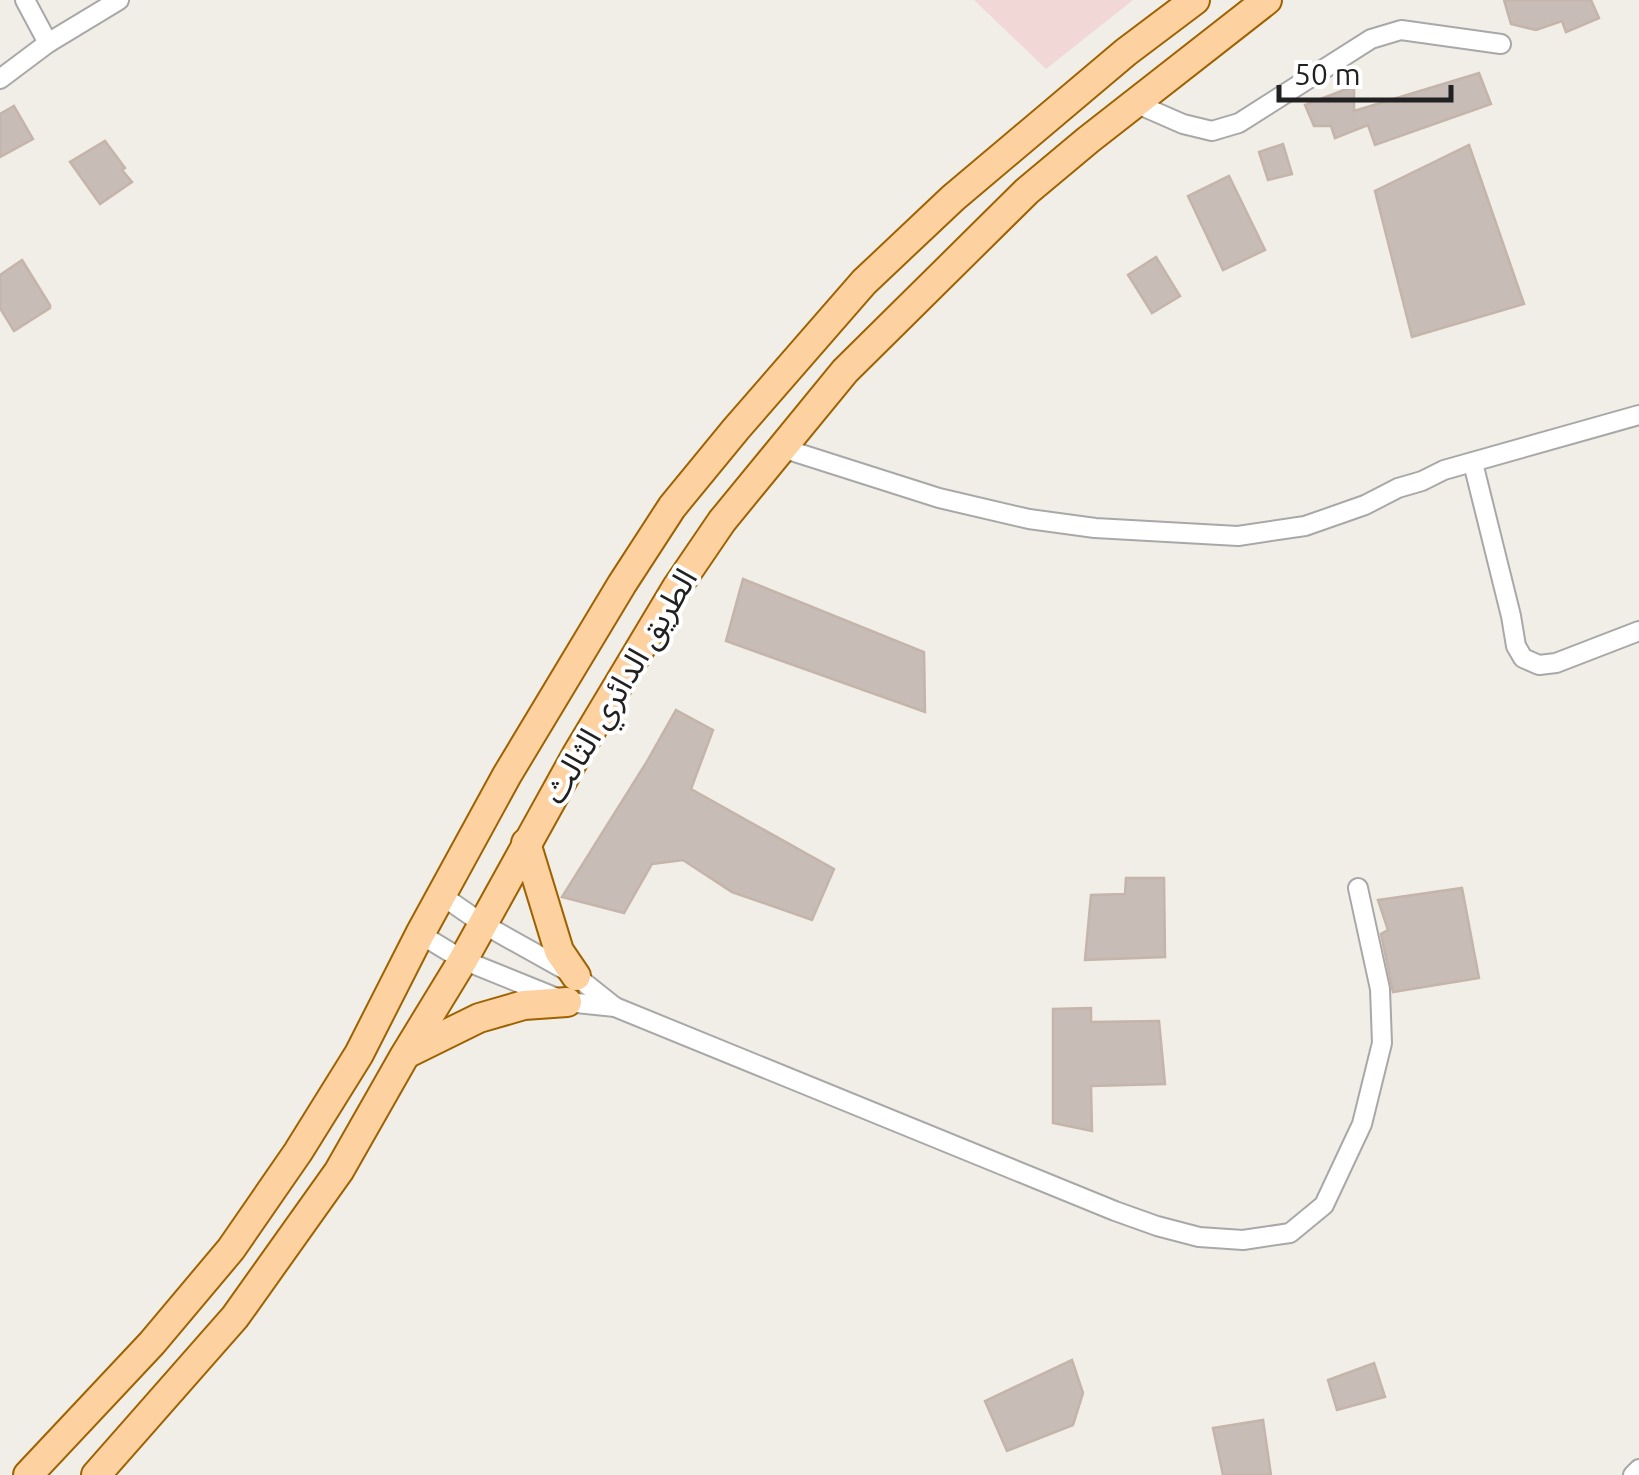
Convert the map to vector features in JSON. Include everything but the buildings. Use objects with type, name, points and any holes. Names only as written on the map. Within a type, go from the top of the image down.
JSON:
[{"type":"main road","name":"الطريق الدائري الثالث","points":[[28,1475],[152,1343],[232,1249],[298,1152],[359,1054],[506,776],[672,507],[864,282],[953,198],[1126,52],[1195,0]]},
{"type":"main road","name":"الطريق الدائري الثالث","points":[[96,1475],[236,1317],[339,1171],[464,960],[577,754],[677,587],[722,522],[845,371],[1027,191],[1267,0]]},
{"type":"main road","points":[[405,1055],[479,1018],[572,989],[526,843]]},
{"type":"street","points":[[26,0],[48,43]]},
{"type":"street","points":[[0,79],[48,43],[119,0]]},
{"type":"street","points":[[1135,103],[1183,124],[1212,131],[1239,122],[1371,39],[1401,30],[1501,44]]},
{"type":"street","points":[[782,448],[939,498],[1029,519],[1095,528],[1238,536],[1306,526],[1444,470],[1639,414]]},
{"type":"street","points":[[1473,463],[1522,658],[1539,664],[1556,663],[1639,631]]},
{"type":"street","points":[[420,934],[464,960],[572,989],[1157,1226],[1199,1238],[1243,1240],[1290,1233],[1324,1206],[1362,1124],[1382,1042],[1380,989],[1358,888]]},
{"type":"street","points":[[441,896],[572,989],[615,1007]]},
{"type":"street","points":[[1633,1475],[1639,1469]]},
{"type":"shaded area","points":[[974,0],[1133,0],[1046,69]]}]
